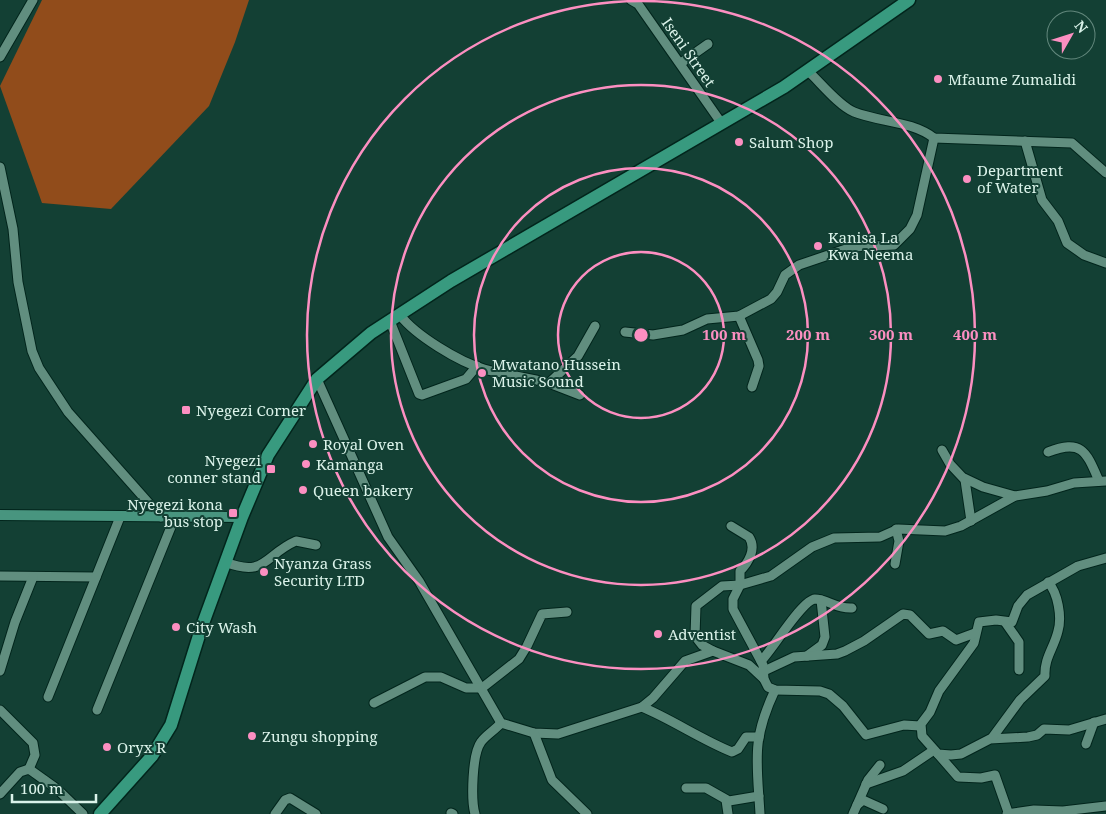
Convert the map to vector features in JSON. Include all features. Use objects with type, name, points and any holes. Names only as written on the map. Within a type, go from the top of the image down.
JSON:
[{"type":"highway","points":[[100,814],[152,756],[171,725],[225,562],[242,517],[268,456],[317,379],[371,333],[459,276],[722,124],[808,71],[909,0]]},
{"type":"main road","points":[[0,515],[242,517]]},
{"type":"street","points":[[0,57],[32,0]]},
{"type":"street","name":"Iseni Street","points":[[631,0],[638,4],[722,124]]},
{"type":"street","points":[[681,63],[708,44]]},
{"type":"street","points":[[808,71],[848,109],[925,131],[934,138],[1072,143],[1106,173]]},
{"type":"street","points":[[625,332],[654,335],[683,330],[712,318],[739,316],[771,299],[778,292],[785,275],[799,265],[837,251],[852,248],[888,247],[900,241],[910,229],[917,215],[934,138]]},
{"type":"street","points":[[1025,141],[1042,200],[1058,221],[1067,243],[1084,255],[1106,263]]},
{"type":"street","points":[[0,167],[13,229],[18,282],[32,351],[38,368],[68,412],[161,517]]},
{"type":"street","points":[[739,316],[758,360],[759,366],[752,387]]},
{"type":"street","points":[[395,318],[419,394],[422,395],[466,379],[477,366]]},
{"type":"street","points":[[395,318],[406,322],[432,342],[477,366],[549,383],[580,394]]},
{"type":"street","points":[[549,383],[578,356],[595,326]]},
{"type":"street","points":[[317,379],[388,538],[419,581],[501,723],[534,733],[558,734],[642,707],[653,698],[686,660],[713,651]]},
{"type":"street","points":[[764,675],[749,665],[702,645],[695,636],[696,606],[722,586],[740,585],[771,576],[806,551],[831,539],[844,536],[880,538],[896,529],[941,531],[971,521],[1015,496],[1076,482],[1102,481],[1088,458],[1078,448],[1066,445],[1048,452]]},
{"type":"street","points":[[942,450],[950,464],[964,478],[983,487],[1015,496]]},
{"type":"street","points":[[964,478],[971,521]]},
{"type":"street","points":[[48,697],[120,517]]},
{"type":"street","points":[[97,710],[175,517]]},
{"type":"street","points":[[731,526],[752,540],[748,562],[740,571],[740,585],[733,599],[733,609],[761,660],[768,687],[775,690],[820,691],[830,694],[843,706],[865,735],[908,725],[920,726]]},
{"type":"street","points":[[895,564],[899,541],[896,529]]},
{"type":"street","points":[[225,562],[238,567],[256,567],[296,541],[316,545]]},
{"type":"street","points":[[1106,558],[1078,566],[1048,582],[1024,598],[1018,606],[1012,622],[980,622],[976,625],[976,633],[970,648],[939,691],[920,726],[922,736],[953,774],[958,777],[981,778],[995,775],[1007,813],[1012,814],[1034,810],[1071,811],[1106,806]]},
{"type":"street","points":[[0,576],[96,576]]},
{"type":"street","points":[[0,671],[15,622],[33,577]]},
{"type":"street","points":[[992,738],[1020,700],[1045,677],[1046,659],[1059,628],[1056,596],[1048,582]]},
{"type":"street","points":[[761,660],[771,651],[804,605],[813,600],[821,600],[838,608],[852,608]]},
{"type":"street","points":[[806,656],[822,645],[826,636],[821,615],[821,600]]},
{"type":"street","points":[[374,704],[425,677],[441,677],[466,688],[482,688],[519,659],[528,646],[542,614],[567,612]]},
{"type":"street","points":[[764,675],[794,658],[836,654],[845,651],[905,614],[910,615],[930,634],[943,631],[956,640],[976,633]]},
{"type":"street","points":[[1005,622],[1019,642],[1019,670]]},
{"type":"street","points":[[760,814],[756,767],[759,737],[765,711],[775,690]]},
{"type":"street","points":[[642,707],[667,717],[714,745],[732,752],[738,749],[746,737],[759,737]]},
{"type":"street","points":[[0,710],[33,743],[35,755],[28,769],[20,772],[0,794]]},
{"type":"street","points":[[866,784],[903,771],[936,752],[960,754],[992,738],[1028,737],[1037,735],[1044,729],[1068,730],[1106,719]]},
{"type":"street","points":[[1086,744],[1094,722]]},
{"type":"street","points":[[475,814],[473,786],[478,748],[481,742],[501,723]]},
{"type":"street","points":[[534,733],[552,780],[587,814]]},
{"type":"street","points":[[853,814],[866,784],[880,765]]},
{"type":"street","points":[[28,769],[57,789],[83,814]]},
{"type":"street","points":[[686,788],[706,788],[726,800],[740,800],[759,796]]},
{"type":"street","points":[[275,814],[285,800],[290,798],[316,814]]},
{"type":"street","points":[[726,800],[728,814]]},
{"type":"street","points":[[857,805],[863,800],[883,809]]},
{"type":"shaded area","points":[[42,0],[249,0],[235,42],[209,106],[111,209],[42,203],[0,86]]},
{"type":"place","name":"Mfaume Zumalidi","points":[[938,79]]},
{"type":"place","name":"Salum Shop","points":[[739,142]]},
{"type":"place","name":"Department of Water","points":[[967,179]]},
{"type":"place","name":"Kanisa La Kwa Neema","points":[[818,246]]},
{"type":"place","name":"Mwatano Hussein Music Sound","points":[[482,373]]},
{"type":"place","name":"Nyegezi Corner","points":[[186,410]]},
{"type":"place","name":"Royal Oven","points":[[313,444]]},
{"type":"place","name":"Kamanga","points":[[306,464]]},
{"type":"place","name":"Nyegezi conner stand","points":[[271,469]]},
{"type":"place","name":"Queen bakery","points":[[303,490]]},
{"type":"place","name":"Nyegezi kona bus stop","points":[[233,513]]},
{"type":"place","name":"Nyanza Grass Security LTD","points":[[264,572]]},
{"type":"place","name":"City Wash","points":[[176,627]]},
{"type":"place","name":"Adventist","points":[[658,634]]},
{"type":"place","name":"Zungu shopping","points":[[252,736]]},
{"type":"place","name":"Oryx R","points":[[107,747]]}]
